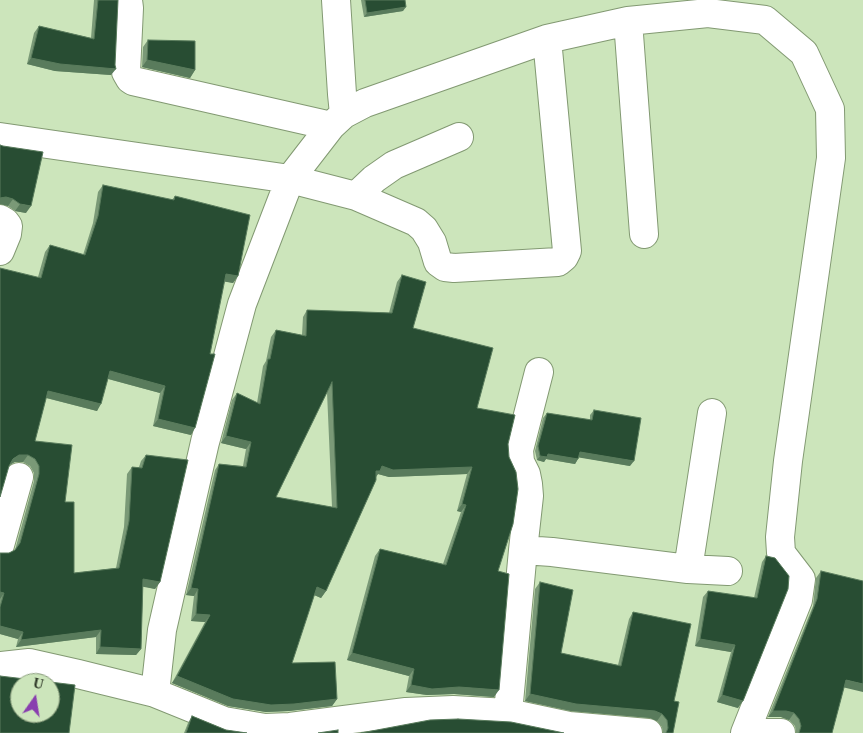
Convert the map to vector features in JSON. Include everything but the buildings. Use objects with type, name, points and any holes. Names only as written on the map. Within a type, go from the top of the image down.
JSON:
[{"type":"street","points":[[128,0],[126,72],[133,81],[338,120]]},
{"type":"street","points":[[336,0],[342,94],[338,120]]},
{"type":"street","points":[[155,693],[162,630],[208,433],[242,304],[290,179],[338,120],[365,103],[547,40],[628,21],[708,13],[765,20],[804,53],[830,109],[831,158],[788,461],[780,537],[781,553],[800,579],[799,593],[798,600],[745,733]]},
{"type":"street","points":[[628,21],[644,234]]},
{"type":"street","points":[[0,137],[290,179],[356,196],[416,222],[432,242],[438,262],[445,267],[558,262],[568,251],[547,40]]},
{"type":"street","points":[[356,196],[374,179],[394,165],[460,137]]},
{"type":"street","points":[[0,219],[8,226],[0,251]]},
{"type":"street","points":[[508,713],[529,496],[526,474],[520,462],[519,450],[539,372]]},
{"type":"street","points":[[688,569],[712,413]]},
{"type":"street","points":[[0,545],[19,477]]},
{"type":"street","points":[[523,550],[688,569],[728,571]]},
{"type":"street","points":[[0,666],[29,663],[155,693],[224,721],[265,730],[406,712],[453,710],[508,713],[569,726],[648,733]]},
{"type":"street","points":[[750,733],[781,733]]}]
